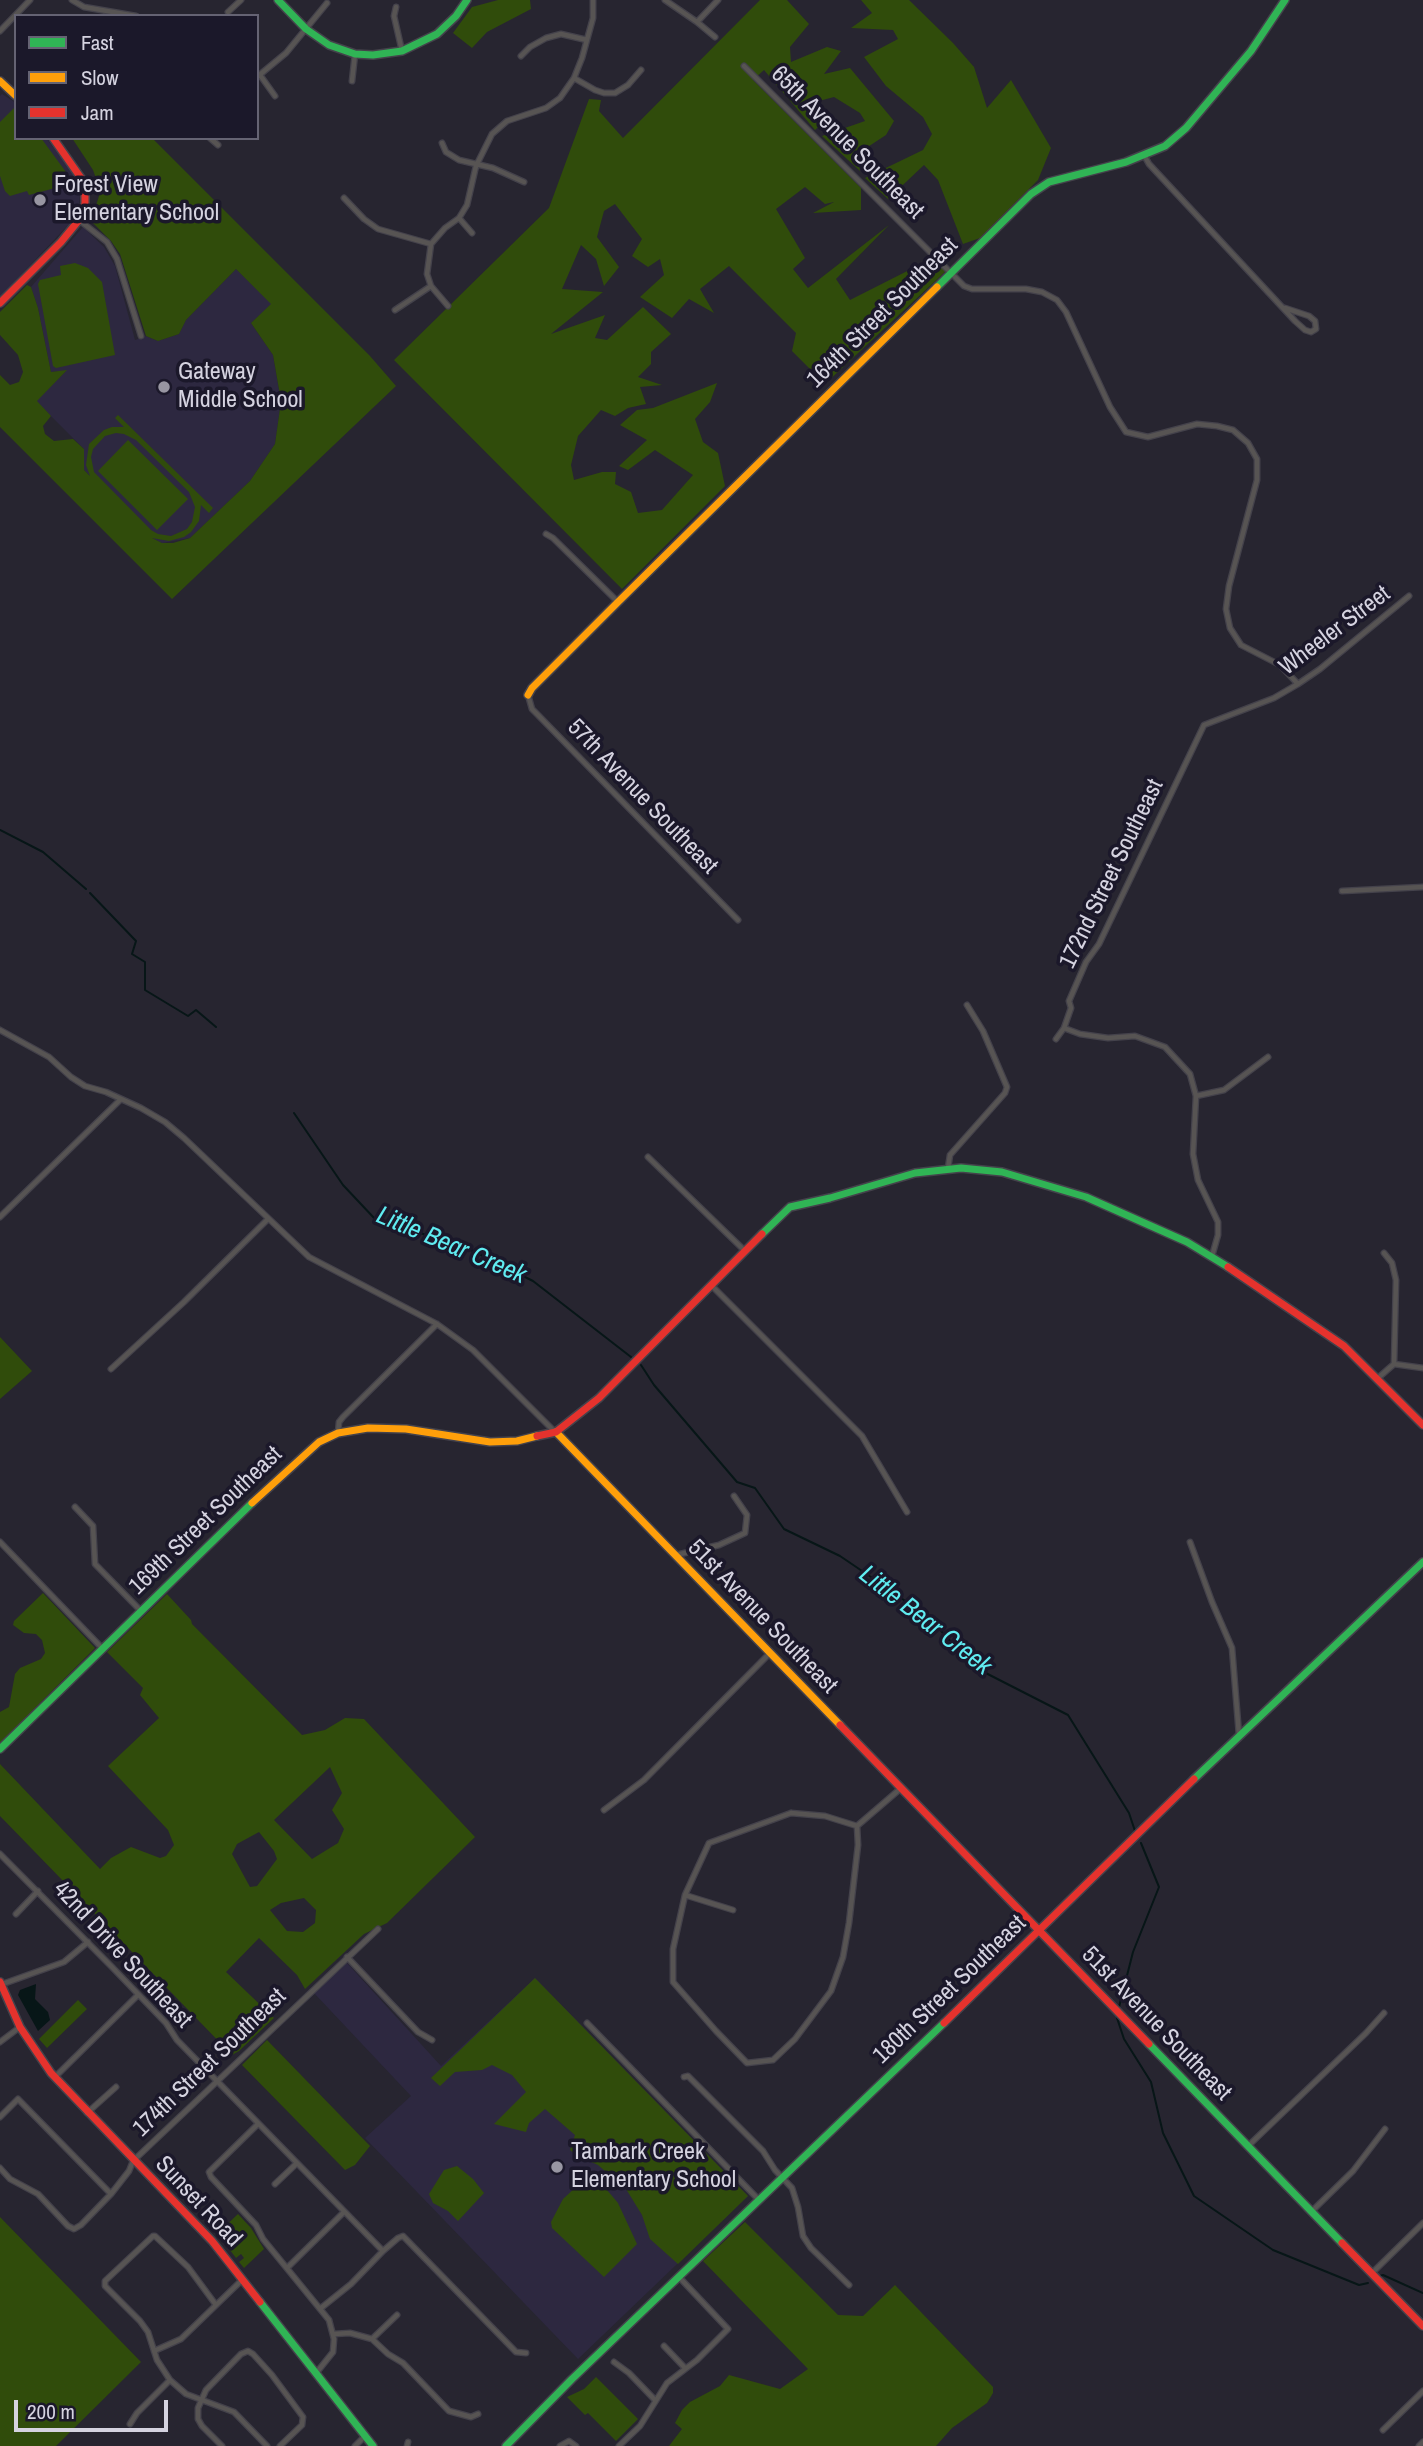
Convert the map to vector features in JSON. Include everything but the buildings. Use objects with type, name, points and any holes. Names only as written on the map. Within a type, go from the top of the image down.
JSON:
[{"type":"street","points":[[16,14],[30,0]]},
{"type":"street","points":[[72,0],[84,7],[124,14]]},
{"type":"street","points":[[228,12],[241,0]]},
{"type":"street","points":[[278,0],[306,29],[329,45],[355,54],[373,55],[402,51],[438,34],[467,0]]},
{"type":"street","points":[[448,306],[431,286],[427,274],[431,244],[445,228],[459,218],[472,193],[477,166],[492,134],[507,121],[546,108],[560,98],[574,78],[593,18],[593,0]]},
{"type":"street","points":[[665,0],[715,37]]},
{"type":"street","points":[[697,22],[718,0]]},
{"type":"street","name":"164th Street Southeast","points":[[528,695],[618,602],[1031,194],[1049,182],[1144,155],[1165,146],[1186,128],[1251,51],[1285,0]]},
{"type":"street","points":[[275,96],[259,76],[286,53],[327,4]]},
{"type":"street","points":[[396,7],[394,16],[402,51]]},
{"type":"street","points":[[0,31],[14,17]]},
{"type":"street","points":[[521,56],[546,38],[561,34],[587,40]]},
{"type":"street","points":[[352,81],[355,54]]},
{"type":"street","name":"65th Avenue Southeast","points":[[744,66],[964,286],[972,289],[1026,289],[1057,299],[1066,312],[1110,407],[1126,432],[1148,438],[1197,424],[1233,430],[1248,443],[1256,459],[1257,480],[1229,586],[1226,609],[1230,628],[1241,645],[1280,665],[1298,684]]},
{"type":"street","points":[[574,78],[595,90],[615,93],[628,85],[641,70]]},
{"type":"street","points":[[0,81],[14,94]]},
{"type":"street","points":[[0,303],[79,220],[85,204],[85,190],[81,178],[53,140]]},
{"type":"street","points":[[212,140],[218,145]]},
{"type":"street","points":[[442,144],[446,152],[459,160],[510,174],[524,182]]},
{"type":"street","points":[[1144,155],[1149,164],[1305,330],[1311,332],[1316,329],[1315,321],[1309,316],[1285,308]]},
{"type":"street","points":[[344,198],[378,229],[431,244]]},
{"type":"street","points":[[459,218],[472,233]]},
{"type":"street","points":[[79,220],[107,242],[117,259],[141,336]]},
{"type":"street","points":[[395,310],[431,286]]},
{"type":"street","points":[[546,534],[618,602]]},
{"type":"street","name":"Wheeler Street","points":[[1204,725],[1274,698],[1298,684],[1409,596]]},
{"type":"street","name":"57th Avenue Southeast","points":[[528,695],[532,709],[738,920]]},
{"type":"street","name":"172nd Street Southeast","points":[[1056,1039],[1064,1028],[1071,1008],[1069,1001],[1086,962],[1099,944],[1204,725]]},
{"type":"street","points":[[1342,891],[1423,887]]},
{"type":"street","points":[[948,1168],[950,1155],[1005,1093],[1007,1087],[983,1031],[967,1005]]},
{"type":"street","points":[[1064,1028],[1080,1034],[1108,1038],[1135,1036],[1165,1048],[1190,1074],[1196,1096],[1193,1154],[1198,1180],[1218,1222],[1218,1236],[1212,1256]]},
{"type":"street","name":"51st Avenue Southeast","points":[[0,1030],[49,1057],[85,1086],[141,1108],[184,1138],[309,1257],[437,1324],[473,1350],[556,1432],[1423,2326]]},
{"type":"street","points":[[1196,1096],[1224,1090],[1268,1057]]},
{"type":"street","points":[[0,1217],[120,1100]]},
{"type":"street","points":[[648,1157],[744,1250]]},
{"type":"street","points":[[338,1433],[388,1428],[490,1442],[517,1441],[556,1432],[592,1405],[790,1206],[830,1198],[907,1175],[948,1168],[1002,1172],[1086,1197],[1156,1227],[1212,1256],[1344,1346],[1423,1425]]},
{"type":"street","points":[[111,1369],[268,1220]]},
{"type":"street","points":[[1378,1378],[1394,1364],[1396,1280],[1392,1263],[1384,1253]]},
{"type":"street","points":[[711,1284],[862,1436],[907,1512]]},
{"type":"street","name":"169th Street Southeast","points":[[0,1749],[306,1452],[338,1433],[339,1422],[343,1417],[437,1324]]},
{"type":"street","points":[[1394,1364],[1423,1368]]},
{"type":"street","points":[[675,1555],[719,1545],[745,1533],[747,1516],[734,1496]]},
{"type":"street","points":[[75,1507],[93,1526],[95,1564],[141,1611]]},
{"type":"street","points":[[0,1542],[102,1648]]},
{"type":"street","points":[[1190,1542],[1232,1648],[1239,1736]]},
{"type":"street","name":"180th Street Southeast","points":[[506,2446],[1239,1736],[1423,1562]]},
{"type":"street","points":[[604,1810],[644,1780],[770,1653]]},
{"type":"street","points":[[857,1826],[900,1789]]},
{"type":"street","points":[[791,1813],[825,1816],[857,1826],[858,1845],[849,1923],[843,1957],[831,1991],[795,2039],[773,2060],[747,2063],[673,1982],[673,1949],[685,1895],[709,1843],[791,1813]]},
{"type":"street","name":"42nd Drive Southeast","points":[[0,1854],[88,1942],[296,2164],[383,2251]]},
{"type":"street","points":[[16,1914],[38,1891]]},
{"type":"street","points":[[685,1895],[733,1910]]},
{"type":"street","name":"174th Street Southeast","points":[[0,2168],[10,2179],[38,2194],[68,2226],[74,2228],[81,2225],[111,2194],[129,2171],[133,2161],[378,1929]]},
{"type":"street","points":[[0,1984],[64,1962],[88,1942]]},
{"type":"street","points":[[347,1957],[418,2032],[432,2040]]},
{"type":"street","name":"Sunset Road","points":[[0,1984],[20,2027],[55,2077],[212,2241],[373,2446]]},
{"type":"street","points":[[55,2077],[138,1995]]},
{"type":"street","points":[[1248,2146],[1384,2013]]},
{"type":"street","points":[[587,2023],[760,2200]]},
{"type":"street","points":[[0,2042],[20,2027]]},
{"type":"street","points":[[684,2077],[688,2076],[763,2151],[792,2188],[803,2236],[849,2285]]},
{"type":"street","points":[[87,2113],[116,2087]]},
{"type":"street","points":[[0,2117],[18,2099],[111,2194]]},
{"type":"street","points":[[258,2124],[209,2172],[256,2225],[263,2239],[329,2320],[334,2334],[333,2352],[317,2372]]},
{"type":"street","points":[[1311,2212],[1353,2171],[1385,2129]]},
{"type":"street","points":[[275,2184],[296,2164]]},
{"type":"street","points":[[287,2268],[344,2212]]},
{"type":"street","points":[[1372,2273],[1423,2223]]},
{"type":"street","points":[[216,2305],[188,2267],[158,2237],[153,2236],[105,2281],[105,2287],[148,2332],[157,2360],[170,2380],[186,2394],[234,2412],[267,2446]]},
{"type":"street","points":[[321,2308],[403,2236],[516,2352],[526,2354]]},
{"type":"street","points":[[619,2446],[640,2426],[667,2383],[697,2360],[728,2329],[678,2277]]},
{"type":"street","points":[[154,2351],[181,2339],[242,2280]]},
{"type":"street","points":[[372,2339],[397,2315]]},
{"type":"street","points":[[334,2334],[350,2333],[372,2339],[403,2363],[449,2411],[471,2417],[478,2414]]},
{"type":"street","points":[[664,2346],[685,2368]]},
{"type":"street","points":[[222,2446],[198,2419],[200,2400],[216,2379],[241,2354],[248,2351],[272,2375],[304,2420],[280,2446]]},
{"type":"street","points":[[614,2362],[629,2373],[655,2400]]},
{"type":"street","points":[[130,2424],[137,2413],[170,2380]]},
{"type":"street","points":[[1383,2430],[1423,2391]]},
{"type":"street","points":[[355,2446],[365,2436]]},
{"type":"street","points":[[559,2446],[569,2441],[576,2446]]},
{"type":"shaded area","name":"Forest View Elementary School","points":[[2,94],[14,102],[14,140],[48,140],[78,182],[80,193],[79,207],[73,220],[0,297]]},
{"type":"shaded area","name":"Gateway Middle School","points":[[83,227],[104,247],[115,266],[135,340],[146,336],[158,341],[179,334],[186,320],[236,269],[272,304],[251,323],[273,355],[281,402],[275,444],[250,481],[190,538],[162,543],[147,536],[84,470],[84,449],[36,401],[66,371],[51,372],[31,287]]},
{"type":"shaded area","name":"Tambark Creek Elementary School","points":[[347,1963],[441,2066],[535,1978],[748,2196],[578,2359],[365,2138],[411,2096],[314,1993]]},
{"type":"shaded area","points":[[36,1984],[35,1999],[48,2012],[50,2020],[38,2031],[18,1995],[20,1990]]},
{"type":"green space","points":[[498,0],[530,0],[531,9],[487,32],[472,48],[453,33],[472,7]]},
{"type":"green space","points":[[760,0],[787,0],[809,24],[790,47],[791,62],[827,47],[841,51],[824,74],[850,68],[894,121],[886,135],[857,154],[860,171],[822,136],[865,121],[860,113],[834,97],[815,102],[828,118],[815,130],[764,70],[753,80],[861,188],[861,210],[813,213],[834,202],[825,204],[805,187],[776,209],[805,258],[793,269],[808,288],[889,225],[836,279],[850,300],[931,259],[946,271],[825,384],[792,351],[796,333],[729,266],[700,289],[714,313],[689,299],[672,318],[640,297],[664,275],[660,259],[648,267],[632,256],[642,239],[615,204],[604,211],[597,237],[619,267],[604,286],[596,259],[581,245],[562,289],[603,292],[551,334],[605,315],[595,338],[607,340],[643,307],[671,334],[651,352],[651,364],[638,377],[662,385],[640,387],[646,404],[628,408],[615,416],[601,410],[578,436],[571,465],[574,480],[602,472],[616,472],[615,484],[631,492],[638,513],[662,510],[693,475],[655,450],[628,470],[619,466],[647,440],[620,425],[637,410],[653,408],[717,383],[710,402],[695,419],[703,442],[718,453],[725,486],[622,589],[394,360],[549,208],[589,99],[601,100],[599,111],[623,138]]},
{"type":"green space","points":[[861,0],[909,0],[974,67],[987,108],[1011,80],[1051,148],[1038,180],[980,238],[963,244],[938,180],[924,165],[888,199],[865,178],[923,150],[932,134],[923,117],[886,86],[864,57],[898,39],[893,30],[851,28],[872,13]]},
{"type":"green space","points":[[14,108],[14,140],[42,140],[74,183],[29,195],[27,191],[10,196],[5,191],[0,176],[0,122]]},
{"type":"green space","points":[[73,140],[154,140],[370,356],[396,386],[172,599],[0,427],[0,375],[10,385],[19,382],[23,372],[18,355],[0,335],[0,312],[27,285],[31,287],[51,372],[67,370],[37,401],[51,416],[43,426],[45,434],[54,441],[73,439],[84,449],[84,470],[90,476],[86,465],[89,444],[104,430],[124,427],[115,418],[118,415],[213,508],[209,513],[201,505],[199,521],[184,537],[169,541],[152,538],[162,543],[173,543],[190,538],[250,481],[275,444],[281,401],[273,355],[251,323],[271,304],[236,269],[186,320],[179,334],[158,341],[146,336],[120,254],[91,221],[99,196],[93,170]],"holes":[[[124,434],[136,440],[189,492],[195,507],[192,522],[187,529],[171,536],[151,530],[94,472],[91,457],[93,449],[105,436]]]},
{"type":"green space","points":[[75,263],[88,268],[102,282],[115,355],[56,368],[53,366],[38,284],[40,280],[61,275],[60,266]]},
{"type":"green space","points":[[128,440],[188,499],[157,530],[98,471]]},
{"type":"green space","points":[[0,1337],[32,1371],[0,1399]]},
{"type":"green space","points":[[43,1593],[95,1648],[0,1743],[0,1712],[9,1707],[15,1674],[20,1668],[41,1659],[45,1653],[42,1640],[36,1634],[24,1633],[13,1625],[14,1621]]},
{"type":"green space","points":[[167,1594],[192,1624],[302,1735],[325,1730],[345,1718],[364,1719],[475,1837],[387,1923],[364,1934],[305,1989],[297,1975],[259,1938],[226,1972],[274,2018],[232,2055],[0,1816],[0,1764],[100,1869],[111,1858],[131,1847],[160,1858],[166,1856],[174,1845],[168,1830],[108,1766],[159,1718],[140,1695],[143,1688],[107,1652]],"holes":[[[330,1767],[342,1793],[332,1810],[344,1829],[338,1843],[312,1859],[274,1820]],[[259,1832],[274,1851],[277,1859],[257,1886],[250,1887],[232,1854],[237,1844]],[[304,1898],[316,1910],[315,1923],[303,1932],[287,1931],[270,1910],[281,1903]]]},
{"type":"green space","points":[[535,1978],[748,2196],[678,2264],[650,2239],[642,2215],[626,2189],[598,2165],[570,2150],[575,2135],[545,2109],[529,2123],[526,2132],[494,2124],[526,2092],[512,2075],[492,2065],[482,2070],[455,2072],[440,2086],[431,2078]]},
{"type":"green space","points":[[78,2000],[87,2009],[47,2048],[39,2039]]},
{"type":"green space","points":[[267,2040],[370,2146],[355,2165],[345,2170],[242,2065]]},
{"type":"green space","points":[[457,2166],[473,2179],[484,2193],[458,2221],[448,2211],[433,2203],[429,2194],[444,2170]]},
{"type":"green space","points":[[592,2180],[607,2190],[618,2203],[637,2244],[604,2277],[552,2228],[551,2222],[563,2199],[576,2187]]},
{"type":"green space","points":[[238,2214],[264,2249],[244,2268],[239,2262],[244,2258],[241,2254],[236,2258],[219,2232]]},
{"type":"green space","points":[[0,2217],[141,2362],[56,2446],[0,2446]]},
{"type":"green space","points":[[745,2222],[838,2315],[863,2316],[895,2285],[993,2387],[993,2393],[987,2403],[952,2428],[936,2446],[669,2446],[682,2429],[675,2423],[682,2410],[690,2402],[720,2386],[729,2375],[780,2389],[808,2369],[703,2261]]},
{"type":"green space","points":[[596,2377],[638,2419],[616,2441],[588,2413],[585,2415],[567,2397],[584,2389]]},
{"type":"waterway","points":[[0,830],[43,852],[86,889]]},
{"type":"waterway","points":[[90,893],[136,941],[132,954],[145,962],[145,990],[188,1016],[196,1010],[216,1027]]},
{"type":"waterway","name":"Little Bear Creek","points":[[294,1113],[343,1185],[375,1219],[465,1247],[533,1281],[631,1357]]},
{"type":"waterway","name":"Little Bear Creek","points":[[641,1365],[654,1385],[737,1482],[755,1488],[784,1529],[840,1556],[896,1594],[936,1625],[972,1666],[1068,1715],[1129,1813],[1135,1831]]},
{"type":"waterway","name":"Little Bear Creek","points":[[1119,2007],[1133,1952],[1159,1887],[1141,1843]]},
{"type":"waterway","name":"Little Bear Creek","points":[[1117,2018],[1124,2039],[1151,2082],[1163,2133],[1194,2196],[1273,2250],[1359,2285],[1368,2283]]},
{"type":"waterway","name":"Little Bear Creek","points":[[1380,2276],[1423,2293]]},
{"type":"traffic: fast","points":[[278,0],[306,29],[329,45],[355,54],[373,55],[402,51],[437,34],[456,16],[467,0]]},
{"type":"traffic: fast","points":[[937,287],[1031,194],[1049,182],[1126,162],[1165,146],[1186,128],[1251,51],[1285,0]]},
{"type":"traffic: fast","points":[[762,1234],[790,1207],[915,1173],[961,1168],[1002,1172],[1086,1197],[1187,1242],[1228,1267]]},
{"type":"traffic: fast","points":[[0,1749],[252,1503]]},
{"type":"traffic: fast","points":[[1194,1779],[1423,1562]]},
{"type":"traffic: fast","points":[[506,2446],[572,2379],[944,2023]]},
{"type":"traffic: fast","points":[[1149,2044],[1342,2243]]},
{"type":"traffic: fast","points":[[260,2302],[373,2446]]},
{"type":"traffic: slow","points":[[0,81],[14,94]]},
{"type":"traffic: slow","points":[[528,695],[618,602],[937,287]]},
{"type":"traffic: slow","points":[[252,1503],[319,1442],[338,1433],[368,1428],[406,1429],[490,1442],[517,1441],[537,1436]]},
{"type":"traffic: slow","points":[[556,1432],[840,1725]]},
{"type":"traffic: jam","points":[[0,303],[61,242],[79,220],[85,204],[85,190],[81,178],[54,140]]},
{"type":"traffic: jam","points":[[537,1436],[556,1432],[599,1398],[762,1234]]},
{"type":"traffic: jam","points":[[1228,1267],[1344,1346],[1423,1425]]},
{"type":"traffic: jam","points":[[840,1725],[1149,2044]]},
{"type":"traffic: jam","points":[[944,2023],[1194,1779]]},
{"type":"traffic: jam","points":[[0,1982],[20,2027],[51,2073],[212,2241],[260,2302]]},
{"type":"traffic: jam","points":[[1342,2243],[1423,2326]]},
{"type":"place","name":"Forest View Elementary School","points":[[40,200]]},
{"type":"place","name":"Gateway Middle School","points":[[164,387]]},
{"type":"place","name":"Tambark Creek Elementary School","points":[[557,2167]]}]
